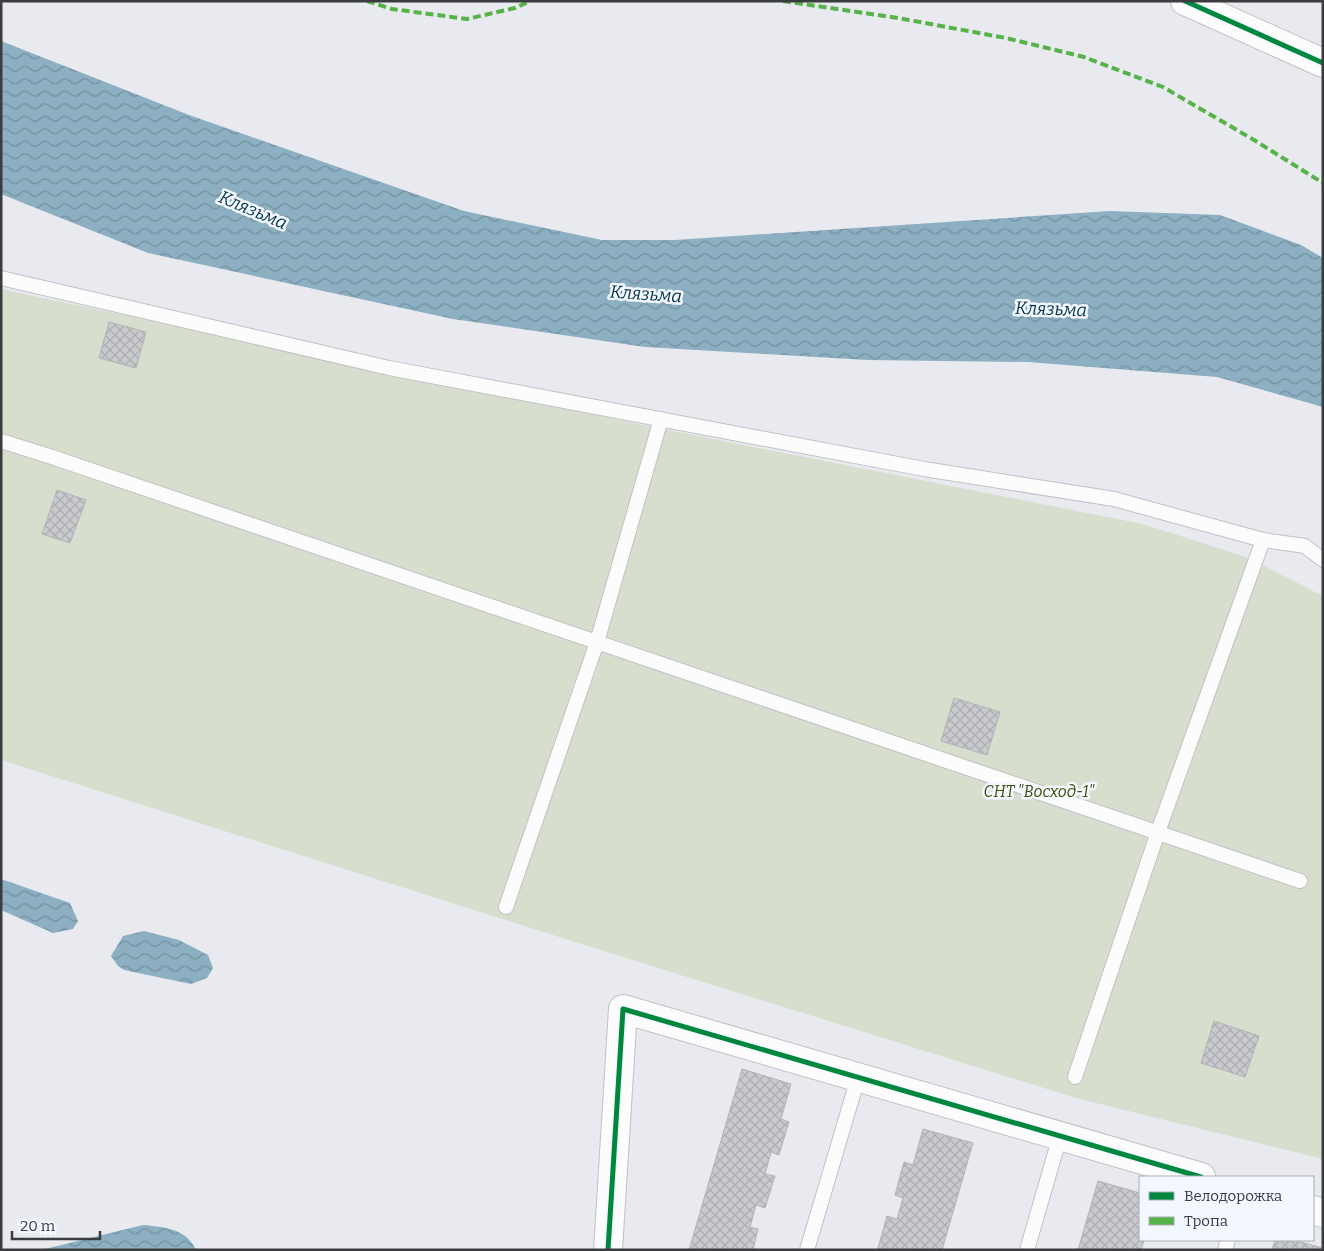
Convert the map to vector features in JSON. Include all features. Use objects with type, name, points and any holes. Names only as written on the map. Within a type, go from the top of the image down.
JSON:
[{"type":"street","points":[[1185,1],[1323,63]]},
{"type":"street","points":[[608,1250],[623,1010],[1198,1176]]},
{"type":"lane","points":[[1,278],[389,368],[924,469],[1114,499],[1264,540],[1305,546],[1323,560]]},
{"type":"lane","points":[[506,907],[597,642],[661,419]]},
{"type":"lane","points":[[1,441],[62,460],[1300,880]]},
{"type":"lane","points":[[1075,1077],[1158,832],[1264,540]]},
{"type":"lane","points":[[807,1250],[858,1078]]},
{"type":"lane","points":[[1027,1250],[1060,1136]]},
{"type":"green space","name":"СНТ \"Восход-1\"","points":[[1,289],[648,426],[1143,524],[1246,557],[1323,596],[1323,1159],[1076,1098],[578,943],[1,760]]},
{"type":"water","name":"Клязьма","points":[[1,41],[189,115],[464,211],[602,240],[675,240],[1110,211],[1220,215],[1301,245],[1323,258],[1323,407],[1217,377],[1028,362],[867,360],[645,347],[453,319],[148,253],[1,194]]},
{"type":"water","points":[[1,879],[70,903],[78,921],[73,929],[53,933],[1,910]]},
{"type":"water","points":[[144,931],[179,940],[208,955],[213,968],[207,978],[191,984],[124,970],[118,966],[111,956],[123,936]]},
{"type":"water","points":[[143,1225],[166,1228],[180,1233],[192,1243],[196,1250],[41,1250]]},
{"type":"building","points":[[109,322],[146,332],[136,368],[99,358]]},
{"type":"building","points":[[57,490],[86,500],[70,543],[42,534]]},
{"type":"building","points":[[954,698],[1000,712],[987,755],[941,741]]},
{"type":"building","points":[[1214,1021],[1259,1036],[1245,1077],[1201,1063]]},
{"type":"building","points":[[742,1069],[791,1084],[781,1119],[789,1122],[779,1155],[771,1152],[765,1174],[775,1176],[765,1208],[756,1205],[750,1227],[758,1229],[753,1250],[689,1250]]},
{"type":"building","points":[[923,1129],[973,1143],[942,1250],[884,1250],[878,1248],[887,1216],[897,1219],[903,1198],[895,1195],[904,1162],[913,1165]]},
{"type":"building","points":[[1098,1181],[1139,1193],[1138,1231],[1139,1241],[1144,1241],[1141,1250],[1078,1250]]},
{"type":"building","points":[[1275,1241],[1297,1241],[1323,1248],[1323,1250],[1272,1250]]},
{"type":"marked path","points":[[367,1],[392,9],[467,19],[515,8],[530,1]]},
{"type":"marked path","points":[[783,1],[898,18],[1006,38],[1084,57],[1163,87],[1323,183]]},
{"type":"cycle path","points":[[1185,1],[1323,63]]},
{"type":"cycle path","points":[[608,1250],[623,1009],[1198,1176]]}]
